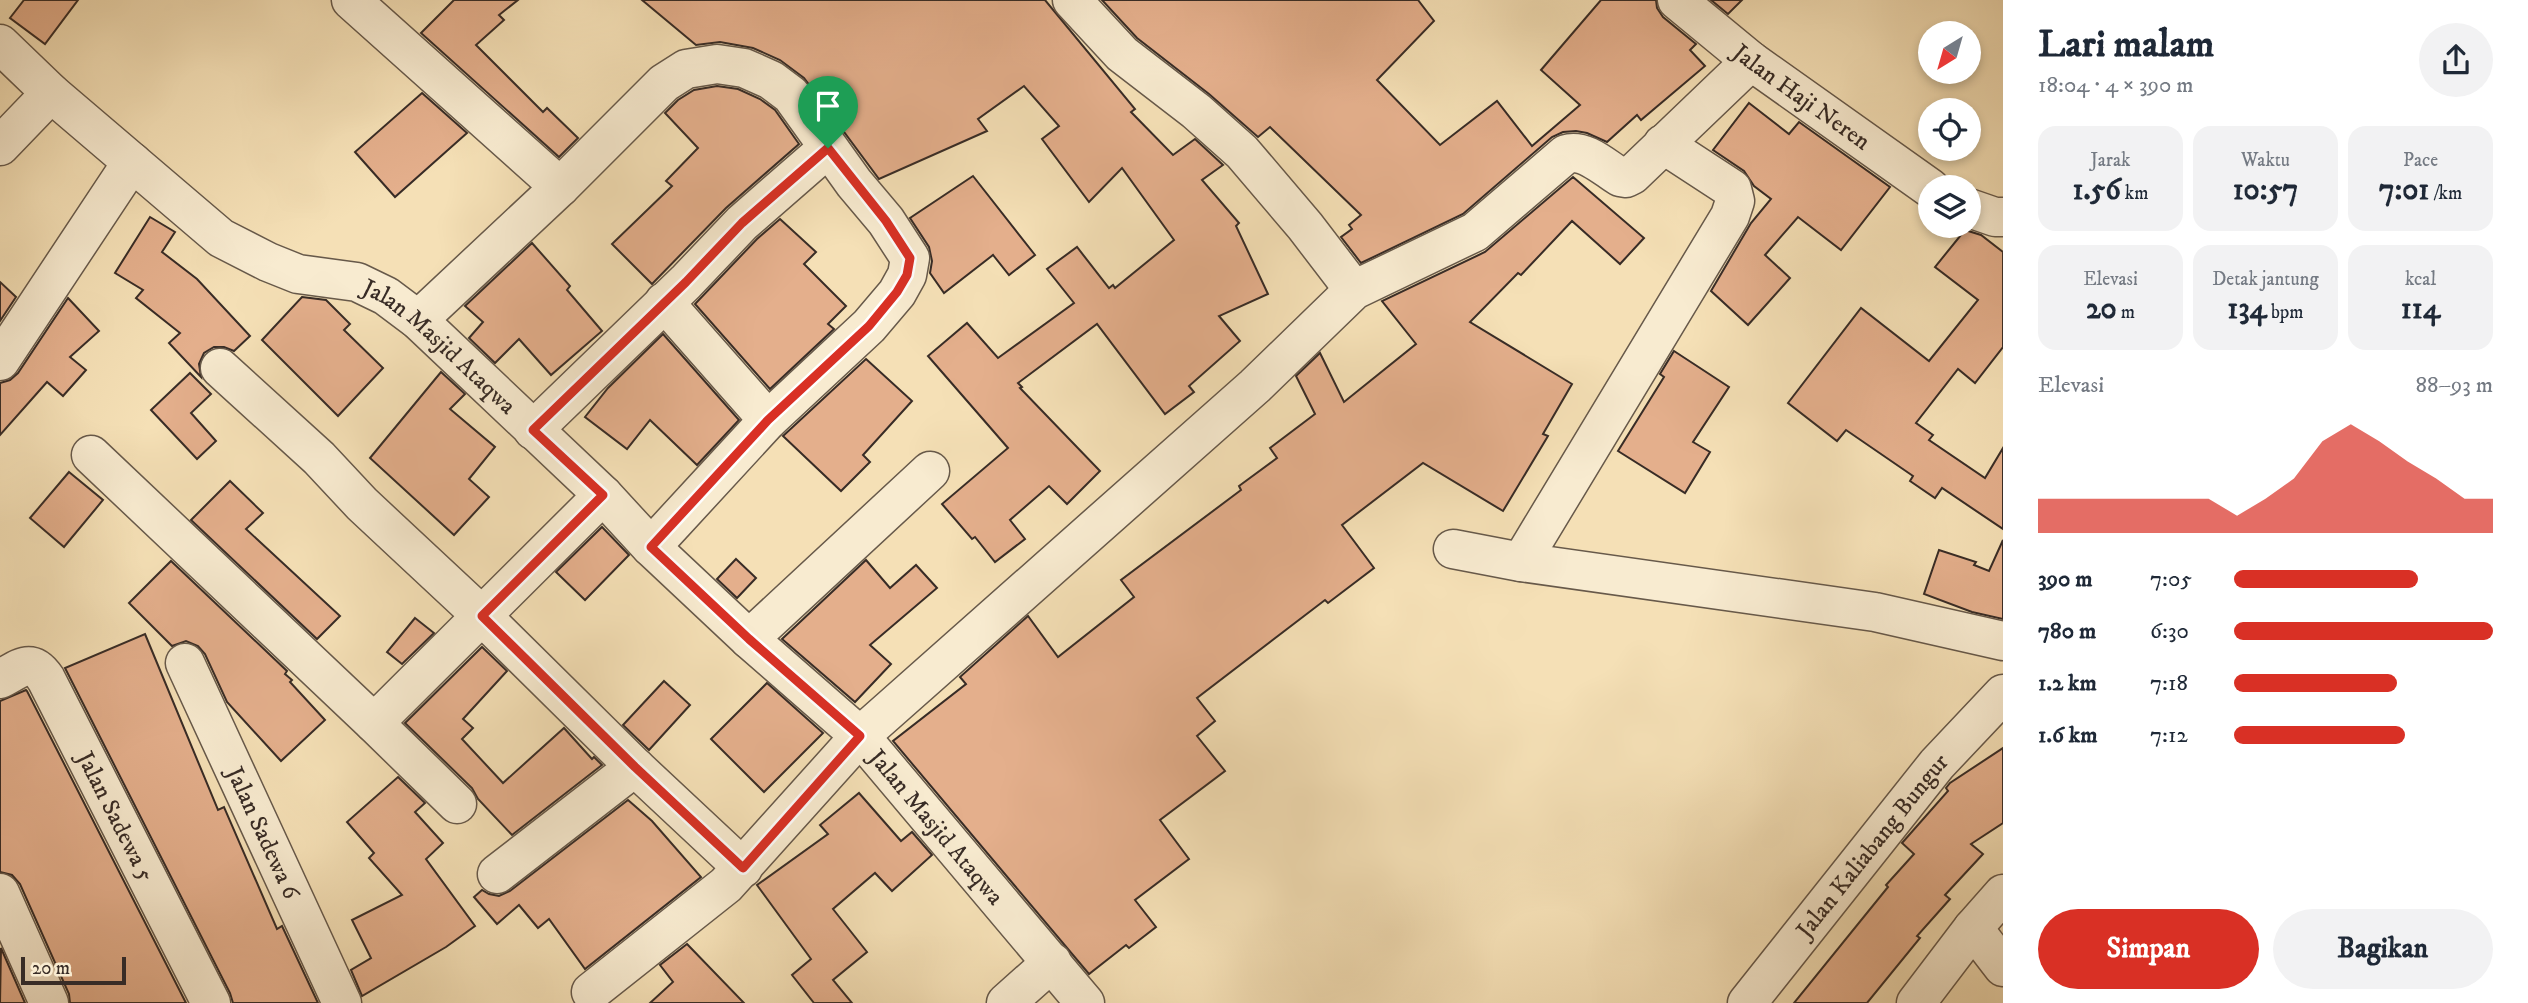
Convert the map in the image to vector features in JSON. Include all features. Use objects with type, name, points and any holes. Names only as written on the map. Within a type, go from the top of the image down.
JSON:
[{"type":"street","points":[[351,0],[559,187]]},
{"type":"street","points":[[1072,0],[1122,54],[1196,111],[1242,152],[1305,226],[1354,290]]},
{"type":"street","name":"Jalan Haji Neren","points":[[1677,0],[1751,61],[1918,179]]},
{"type":"street","name":"Jalan Masjid Ataqwa","points":[[0,44],[126,172],[221,238],[298,274],[357,282],[386,296],[418,320],[603,495],[651,547],[749,639],[860,736],[1085,1003]]},
{"type":"street","points":[[591,992],[726,885],[860,736],[1255,386],[1354,290],[1475,232],[1566,153],[1582,153],[1620,177],[1632,175],[1751,61]]},
{"type":"street","points":[[418,320],[664,83],[686,69],[716,64],[744,68],[771,79],[791,95],[828,148],[886,221],[910,258],[907,275],[897,292],[869,326],[768,420],[651,547]]},
{"type":"street","points":[[0,146],[51,93]]},
{"type":"street","points":[[1521,562],[1730,216],[1735,201],[1732,189],[1663,144]]},
{"type":"street","points":[[533,430],[742,223],[828,148]]},
{"type":"street","points":[[0,361],[126,172]]},
{"type":"street","points":[[1981,212],[2003,217]]},
{"type":"street","points":[[664,302],[768,420]]},
{"type":"street","points":[[220,368],[319,458],[362,504],[743,868]]},
{"type":"street","points":[[90,455],[457,804]]},
{"type":"street","points":[[749,639],[930,471]]},
{"type":"street","points":[[374,723],[603,495]]},
{"type":"street","points":[[1453,549],[1521,562],[1875,612],[2003,641]]},
{"type":"street","name":"Jalan Sadewa 6","points":[[185,663],[342,1003]]},
{"type":"street","name":"Jalan Sadewa 5","points":[[0,679],[28,665],[36,667],[46,679],[211,1003]]},
{"type":"street","name":"Jalan Kaliabang Bungur","points":[[1747,1003],[1937,764],[2003,694]]},
{"type":"street","points":[[497,874],[635,767]]},
{"type":"street","points":[[0,893],[49,1003]]},
{"type":"street","points":[[1916,1003],[1973,928],[2003,894]]},
{"type":"street","points":[[1973,928],[2003,967]]},
{"type":"street","points":[[1006,1003],[1052,962]]},
{"type":"building","points":[[24,0],[78,0],[45,44],[10,18]]},
{"type":"building","points":[[454,0],[518,0],[499,15],[504,20],[476,45],[543,112],[547,108],[578,138],[559,157],[421,33]]},
{"type":"building","points":[[642,0],[1045,0],[1135,109],[1131,112],[1173,155],[1195,139],[1223,165],[1202,180],[1239,223],[1236,226],[1268,294],[1219,316],[1240,341],[1189,386],[1194,392],[1165,414],[1097,324],[1018,383],[1100,471],[1067,504],[1049,486],[1010,520],[1025,539],[995,562],[975,537],[972,539],[942,504],[1008,448],[928,356],[967,323],[998,358],[1074,303],[1047,269],[1077,247],[1109,288],[1113,285],[1115,288],[1174,240],[1122,168],[1089,202],[1042,139],[1059,126],[1024,86],[978,119],[987,131],[879,179],[804,78],[780,60],[753,48],[720,42],[696,45]]},
{"type":"building","points":[[1102,0],[1418,0],[1434,21],[1377,80],[1440,145],[1497,101],[1532,146],[1580,105],[1541,70],[1601,0],[1656,0],[1657,8],[1663,17],[1696,44],[1690,50],[1705,66],[1641,120],[1637,115],[1607,142],[1576,131],[1563,132],[1552,137],[1463,214],[1361,263],[1341,237],[1352,229],[1349,225],[1361,215],[1270,127],[1258,137],[1209,94],[1137,38]]},
{"type":"building","points":[[1711,0],[1742,0],[1728,14]]},
{"type":"building","points":[[717,86],[738,89],[760,99],[775,110],[799,144],[726,208],[652,284],[612,244],[672,186],[666,181],[698,148],[665,113],[678,100],[694,90]]},
{"type":"building","points":[[422,93],[467,133],[395,197],[355,152]]},
{"type":"building","points":[[1749,103],[1789,134],[1799,122],[1890,187],[1841,250],[1798,217],[1765,255],[1790,278],[1748,325],[1711,291],[1751,223],[1771,199],[1754,186],[1744,171],[1713,150]]},
{"type":"building","points":[[973,176],[1035,255],[1009,275],[993,255],[944,293],[930,273],[932,261],[929,247],[910,218]]},
{"type":"building","points":[[1573,177],[1644,238],[1620,264],[1572,221],[1521,275],[1518,273],[1470,322],[1572,384],[1543,434],[1548,436],[1503,511],[1423,463],[1342,525],[1374,568],[1328,603],[1325,600],[1197,698],[1215,721],[1197,736],[1225,771],[1160,820],[1189,859],[1135,900],[1156,927],[1129,948],[1126,945],[1089,974],[893,741],[966,684],[960,677],[1028,616],[1058,657],[1134,597],[1121,580],[1241,490],[1239,486],[1277,458],[1270,448],[1315,414],[1296,376],[1320,353],[1344,402],[1416,344],[1382,301],[1485,252]]},
{"type":"building","points":[[150,217],[175,232],[162,252],[197,279],[250,336],[234,351],[214,347],[204,353],[199,364],[201,377],[169,343],[180,333],[136,298],[143,290],[115,273]]},
{"type":"building","points":[[780,219],[816,252],[804,264],[846,306],[828,324],[834,329],[770,389],[695,304],[757,239]]},
{"type":"building","points":[[1981,235],[2003,252],[2003,347],[1975,383],[1958,369],[1916,423],[1933,435],[1929,440],[1985,478],[2003,448],[2003,529],[1942,488],[1935,498],[1910,481],[1913,476],[1846,430],[1837,441],[1788,403],[1861,308],[1929,361],[1978,300],[1935,267],[1959,238],[1981,238]]},
{"type":"building","points":[[532,243],[570,286],[567,290],[602,331],[551,375],[519,339],[495,363],[469,338],[483,322],[465,306]]},
{"type":"building","points":[[0,282],[16,297],[0,321]]},
{"type":"building","points":[[302,297],[326,300],[350,324],[344,330],[383,368],[338,416],[262,340]]},
{"type":"building","points":[[68,298],[99,331],[70,357],[86,370],[63,396],[47,382],[0,435],[0,383],[10,380],[18,373]]},
{"type":"building","points":[[663,334],[739,420],[697,465],[650,420],[627,449],[585,417],[608,388]]},
{"type":"building","points":[[1674,351],[1729,387],[1693,442],[1710,452],[1685,493],[1618,451],[1664,377],[1660,374]]},
{"type":"building","points":[[866,359],[912,401],[863,455],[870,462],[841,491],[783,436]]},
{"type":"building","points":[[441,372],[465,394],[450,409],[495,447],[469,479],[489,497],[454,535],[370,458]]},
{"type":"building","points":[[190,373],[211,394],[191,413],[216,441],[197,459],[151,410]]},
{"type":"building","points":[[69,472],[103,500],[64,547],[30,518]]},
{"type":"building","points":[[230,481],[263,513],[246,529],[340,616],[317,639],[191,520]]},
{"type":"building","points":[[602,527],[629,555],[585,600],[556,572]]},
{"type":"building","points":[[2003,540],[2003,619],[1972,612],[1924,594],[1939,550],[1976,562],[1974,565],[1989,571]]},
{"type":"building","points":[[736,559],[756,578],[737,598],[717,579]]},
{"type":"building","points":[[866,560],[890,588],[916,565],[937,588],[870,645],[891,664],[855,702],[782,639]]},
{"type":"building","points":[[171,561],[287,671],[285,674],[292,680],[290,682],[325,720],[281,761],[227,702],[205,654],[198,646],[186,641],[172,646],[129,603]]},
{"type":"building","points":[[415,618],[434,633],[402,664],[387,652]]},
{"type":"building","points":[[145,634],[218,810],[224,807],[277,929],[282,926],[318,1003],[233,1003],[65,668]]},
{"type":"building","points":[[482,647],[507,671],[463,719],[473,728],[462,739],[503,783],[564,728],[592,759],[594,757],[602,765],[512,835],[478,799],[472,788],[405,723]]},
{"type":"building","points":[[664,681],[690,705],[649,750],[623,725]]},
{"type":"building","points":[[767,683],[823,733],[764,792],[711,739]]},
{"type":"building","points":[[26,690],[186,1003],[70,1003],[69,994],[20,884],[12,875],[0,872],[0,701]]},
{"type":"building","points":[[2003,748],[2003,823],[1971,844],[1983,854],[1945,895],[1950,899],[1917,936],[1920,938],[1867,1003],[1794,1003],[1888,887],[1886,885],[1914,854],[1902,843],[1948,791],[1946,788],[1950,783]]},
{"type":"building","points":[[398,777],[425,803],[415,812],[443,843],[426,859],[475,926],[446,947],[362,996],[351,970],[371,958],[352,920],[402,895],[369,858],[374,853],[347,822]]},
{"type":"building","points":[[859,793],[901,841],[912,832],[932,855],[892,891],[875,873],[833,909],[867,952],[833,980],[852,1003],[814,1003],[792,975],[811,959],[757,885],[828,834],[820,825]]},
{"type":"building","points":[[628,800],[652,821],[701,877],[585,969],[549,919],[538,928],[519,905],[497,924],[474,897],[482,890],[499,896],[510,891]]},
{"type":"building","points":[[687,944],[744,1003],[650,1003],[673,982],[660,965]]},
{"type":"building","points":[[1,948],[25,1003],[0,1003]]},
{"type":"route","points":[[828,148],[886,221],[910,258],[907,275],[897,292],[869,326],[768,420],[651,547],[749,639],[860,736],[743,868],[635,767],[482,616],[603,495],[533,430],[686,282],[742,223],[828,148]]}]
